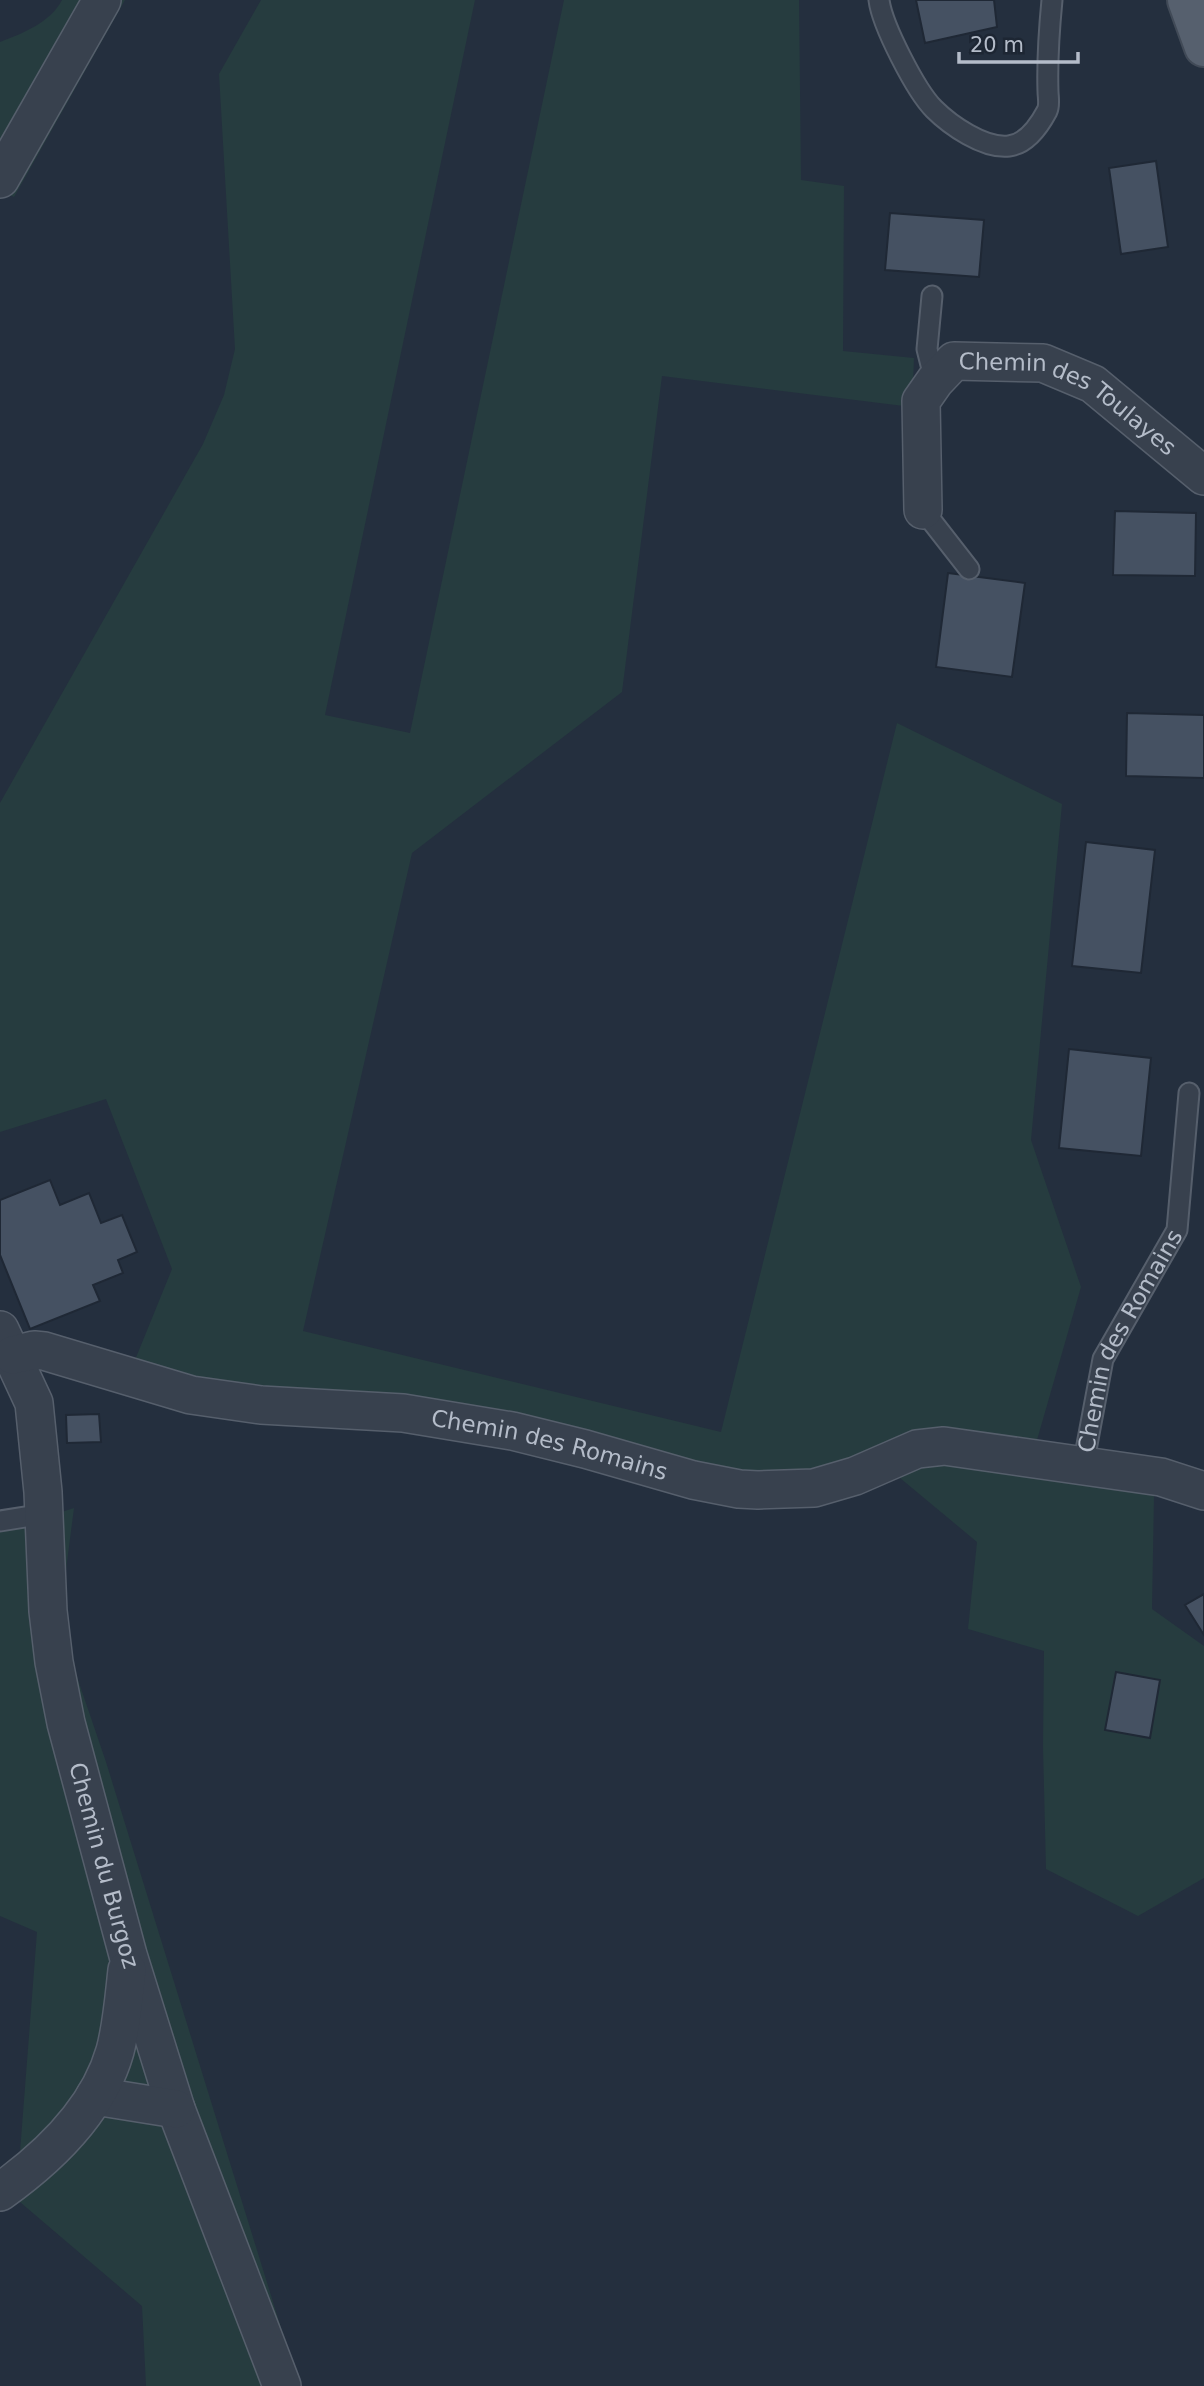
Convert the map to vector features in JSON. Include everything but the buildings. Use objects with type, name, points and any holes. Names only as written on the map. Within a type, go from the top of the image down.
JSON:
[{"type":"main road","points":[[1187,0],[1204,47]]},
{"type":"street","points":[[0,179],[102,0]]},
{"type":"street","name":"Chemin des Toulayes","points":[[923,510],[921,401],[954,361],[1043,363],[1093,384],[1204,475]]},
{"type":"street","name":"Chemin des Romains","points":[[6,1342],[168,1390],[208,1399],[261,1405],[403,1413],[512,1431],[693,1480],[739,1489],[814,1488],[855,1476],[917,1448],[956,1446],[1161,1477],[1204,1491]]},
{"type":"street","name":"Chemin du Burgoz","points":[[6,1342],[34,1403],[44,1514],[48,1611],[54,1662],[66,1723],[128,1955],[176,2109],[282,2386]]},
{"type":"street","points":[[0,2192],[51,2151],[95,2096],[114,2053],[122,2017],[128,1955]]},
{"type":"street","points":[[95,2096],[176,2109]]},
{"type":"lane","points":[[879,0],[880,12],[902,61],[932,107],[964,133],[986,142],[1009,146],[1029,137],[1049,109],[1047,50],[1052,0]]},
{"type":"lane","points":[[932,296],[927,349],[935,381]]},
{"type":"lane","points":[[923,510],[969,569]]},
{"type":"lane","name":"Chemin des Romains","points":[[1083,1466],[1103,1359],[1177,1230],[1189,1093]]},
{"type":"lane","points":[[0,1521],[44,1514]]},
{"type":"green space","points":[[62,0],[125,0],[14,197],[0,190],[0,42],[43,21]]},
{"type":"green space","points":[[261,0],[475,0],[325,715],[410,733],[564,0],[799,0],[801,180],[844,186],[843,351],[914,358],[912,407],[662,376],[622,692],[412,853],[303,1331],[721,1432],[897,723],[1062,804],[1031,1140],[1081,1287],[1037,1440],[1102,1458],[1154,1496],[1152,1609],[1204,1646],[1204,1878],[1138,1916],[1046,1869],[1044,1651],[968,1629],[977,1542],[894,1473],[794,1505],[526,1445],[124,1387],[172,1269],[106,1099],[0,1132],[0,803],[203,444],[224,395],[235,349],[219,74]]},
{"type":"green space","points":[[74,1508],[59,1624],[106,1762],[299,2386],[146,2386],[142,2306],[0,2185],[0,2170],[20,2152],[37,1932],[0,1916],[0,1532]]}]
